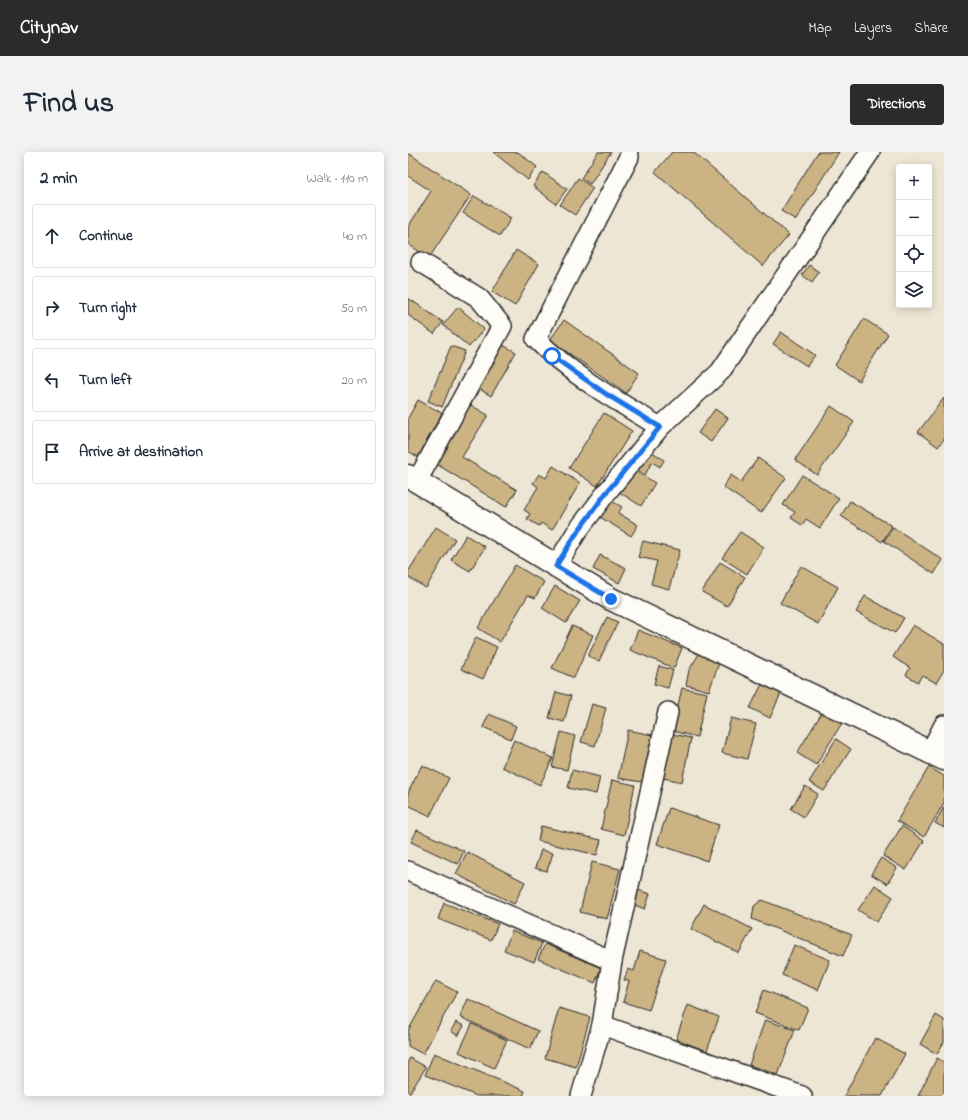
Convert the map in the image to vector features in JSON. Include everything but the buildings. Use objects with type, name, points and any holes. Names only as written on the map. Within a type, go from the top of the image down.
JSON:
[{"type":"street","points":[[556,566],[576,534],[606,493],[660,427],[720,372],[870,152]]},
{"type":"street","points":[[630,157],[536,339],[552,356],[606,394],[660,427]]},
{"type":"street","points":[[421,262],[479,298],[502,326],[413,478],[611,599],[937,756],[944,725]]},
{"type":"street","points":[[580,1096],[602,1025],[612,961],[668,712]]},
{"type":"street","points":[[408,871],[612,961]]},
{"type":"street","points":[[602,1025],[802,1096]]},
{"type":"route","points":[[552,356],[606,394],[660,427],[606,493],[576,534],[556,566],[611,599]]}]
